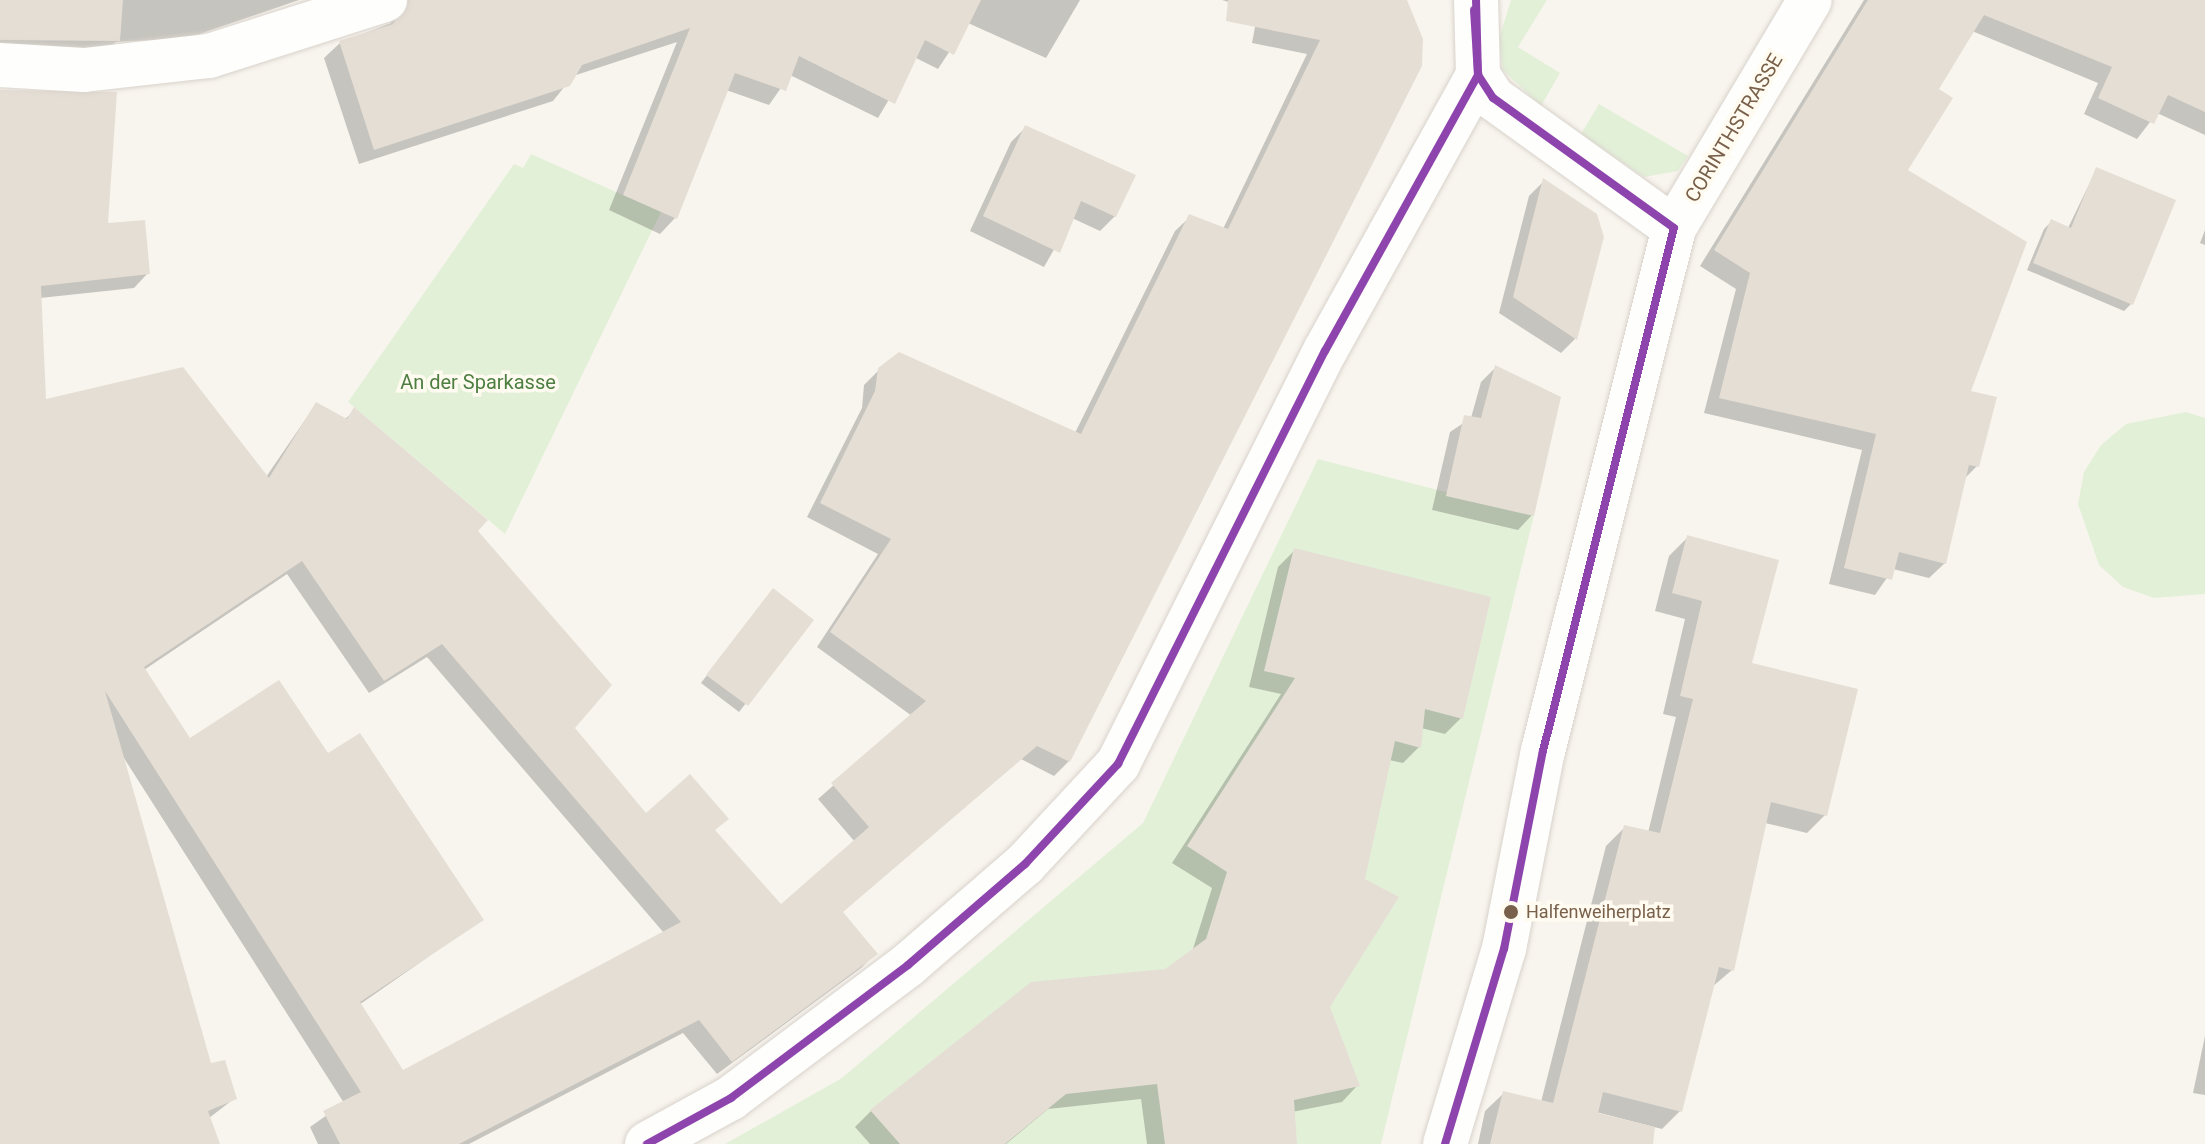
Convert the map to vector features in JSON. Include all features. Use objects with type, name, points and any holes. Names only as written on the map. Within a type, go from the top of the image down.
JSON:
[{"type":"street","points":[[0,65],[84,70],[209,56],[385,0]]},
{"type":"street","points":[[647,1144],[744,1090],[908,965],[1025,864],[1118,764],[1325,351],[1478,75],[1476,0]]},
{"type":"street","name":"CORINTHSTRASSE","points":[[1445,1144],[1504,949],[1543,751],[1674,228],[1810,0]]},
{"type":"street","points":[[1478,75],[1493,98],[1674,228]]},
{"type":"green space","points":[[1511,0],[1547,0],[1518,47],[1560,73],[1541,106],[1503,70],[1499,39]]},
{"type":"green space","points":[[1599,104],[1688,156],[1678,171],[1644,177],[1581,134]]},
{"type":"green space","name":"An der Sparkasse","points":[[531,154],[661,212],[505,534],[348,402],[514,164],[523,168]]},
{"type":"green space","points":[[2186,412],[2205,418],[2205,594],[2154,598],[2123,587],[2099,565],[2078,504],[2084,472],[2101,445],[2126,424]]},
{"type":"green space","points":[[1318,459],[1534,515],[1381,1144],[725,1144],[842,1078],[1143,823]]},
{"type":"building","points":[[0,0],[123,0],[120,41],[0,40]]},
{"type":"building","points":[[409,0],[981,0],[954,55],[925,40],[895,104],[799,56],[786,91],[735,73],[677,219],[623,195],[690,28],[582,65],[570,86],[374,150],[339,41],[393,24]]},
{"type":"building","points":[[1228,0],[1407,0],[1423,39],[1422,66],[1070,762],[1037,746],[843,912],[878,954],[732,1062],[699,1020],[459,1144],[340,1144],[323,1111],[361,1092],[105,691],[211,1063],[225,1060],[237,1099],[208,1111],[220,1144],[0,1144],[0,90],[117,92],[108,223],[145,220],[150,274],[41,286],[46,399],[183,367],[269,478],[316,402],[347,419],[354,407],[488,520],[478,531],[612,685],[575,728],[646,813],[690,774],[729,819],[715,830],[781,904],[869,827],[831,783],[926,701],[830,632],[891,539],[820,503],[875,391],[878,368],[899,352],[1081,434],[1189,214],[1228,229],[1320,40],[1226,21]],"holes":[[[302,561],[384,681],[442,644],[681,922],[403,1070],[360,1002],[484,920],[360,733],[328,753],[279,680],[190,738],[144,667]]]},
{"type":"building","points":[[1868,0],[2205,0],[2205,112],[2168,95],[2154,124],[2098,98],[2112,67],[1984,15],[1939,89],[1953,98],[1908,170],[2027,242],[1971,391],[1997,397],[1979,467],[1969,465],[1946,564],[1899,552],[1892,580],[1844,568],[1876,434],[1719,398],[1750,273],[1714,250]]},
{"type":"building","points":[[1025,125],[1136,175],[1116,217],[1081,201],[1060,253],[983,216]]},
{"type":"building","points":[[2096,167],[2176,200],[2133,305],[2033,263],[2051,219],[2071,228]]},
{"type":"building","points":[[1543,178],[1597,214],[1604,237],[1577,340],[1513,297]]},
{"type":"building","points":[[1495,365],[1561,397],[1534,516],[1446,496],[1464,415],[1481,418]]},
{"type":"building","points":[[1687,535],[1779,560],[1752,663],[1858,689],[1827,816],[1771,802],[1734,971],[1719,967],[1682,1112],[1603,1092],[1598,1113],[1655,1127],[1653,1144],[1490,1144],[1503,1091],[1553,1103],[1624,825],[1660,833],[1693,699],[1680,696],[1702,601],[1672,593]]},
{"type":"building","points":[[1294,548],[1491,597],[1463,719],[1425,709],[1421,748],[1395,741],[1365,879],[1399,897],[1330,1007],[1360,1086],[1294,1100],[1297,1144],[1165,1144],[1157,1084],[1066,1094],[1005,1144],[900,1144],[870,1110],[1031,982],[1165,969],[1206,939],[1227,872],[1187,846],[1295,678],[1264,671]]},
{"type":"building","points":[[773,588],[814,620],[748,706],[706,675]]},
{"type":"transit line","points":[[647,1144],[731,1098],[908,965],[1025,864],[1118,764],[1325,351],[1478,75],[1476,0]]},
{"type":"transit line","points":[[1445,1144],[1504,949],[1543,751],[1674,228],[1493,98],[1478,75],[1474,10]]},
{"type":"place","name":"Halfenweiherplatz","points":[[1511,912]]}]
